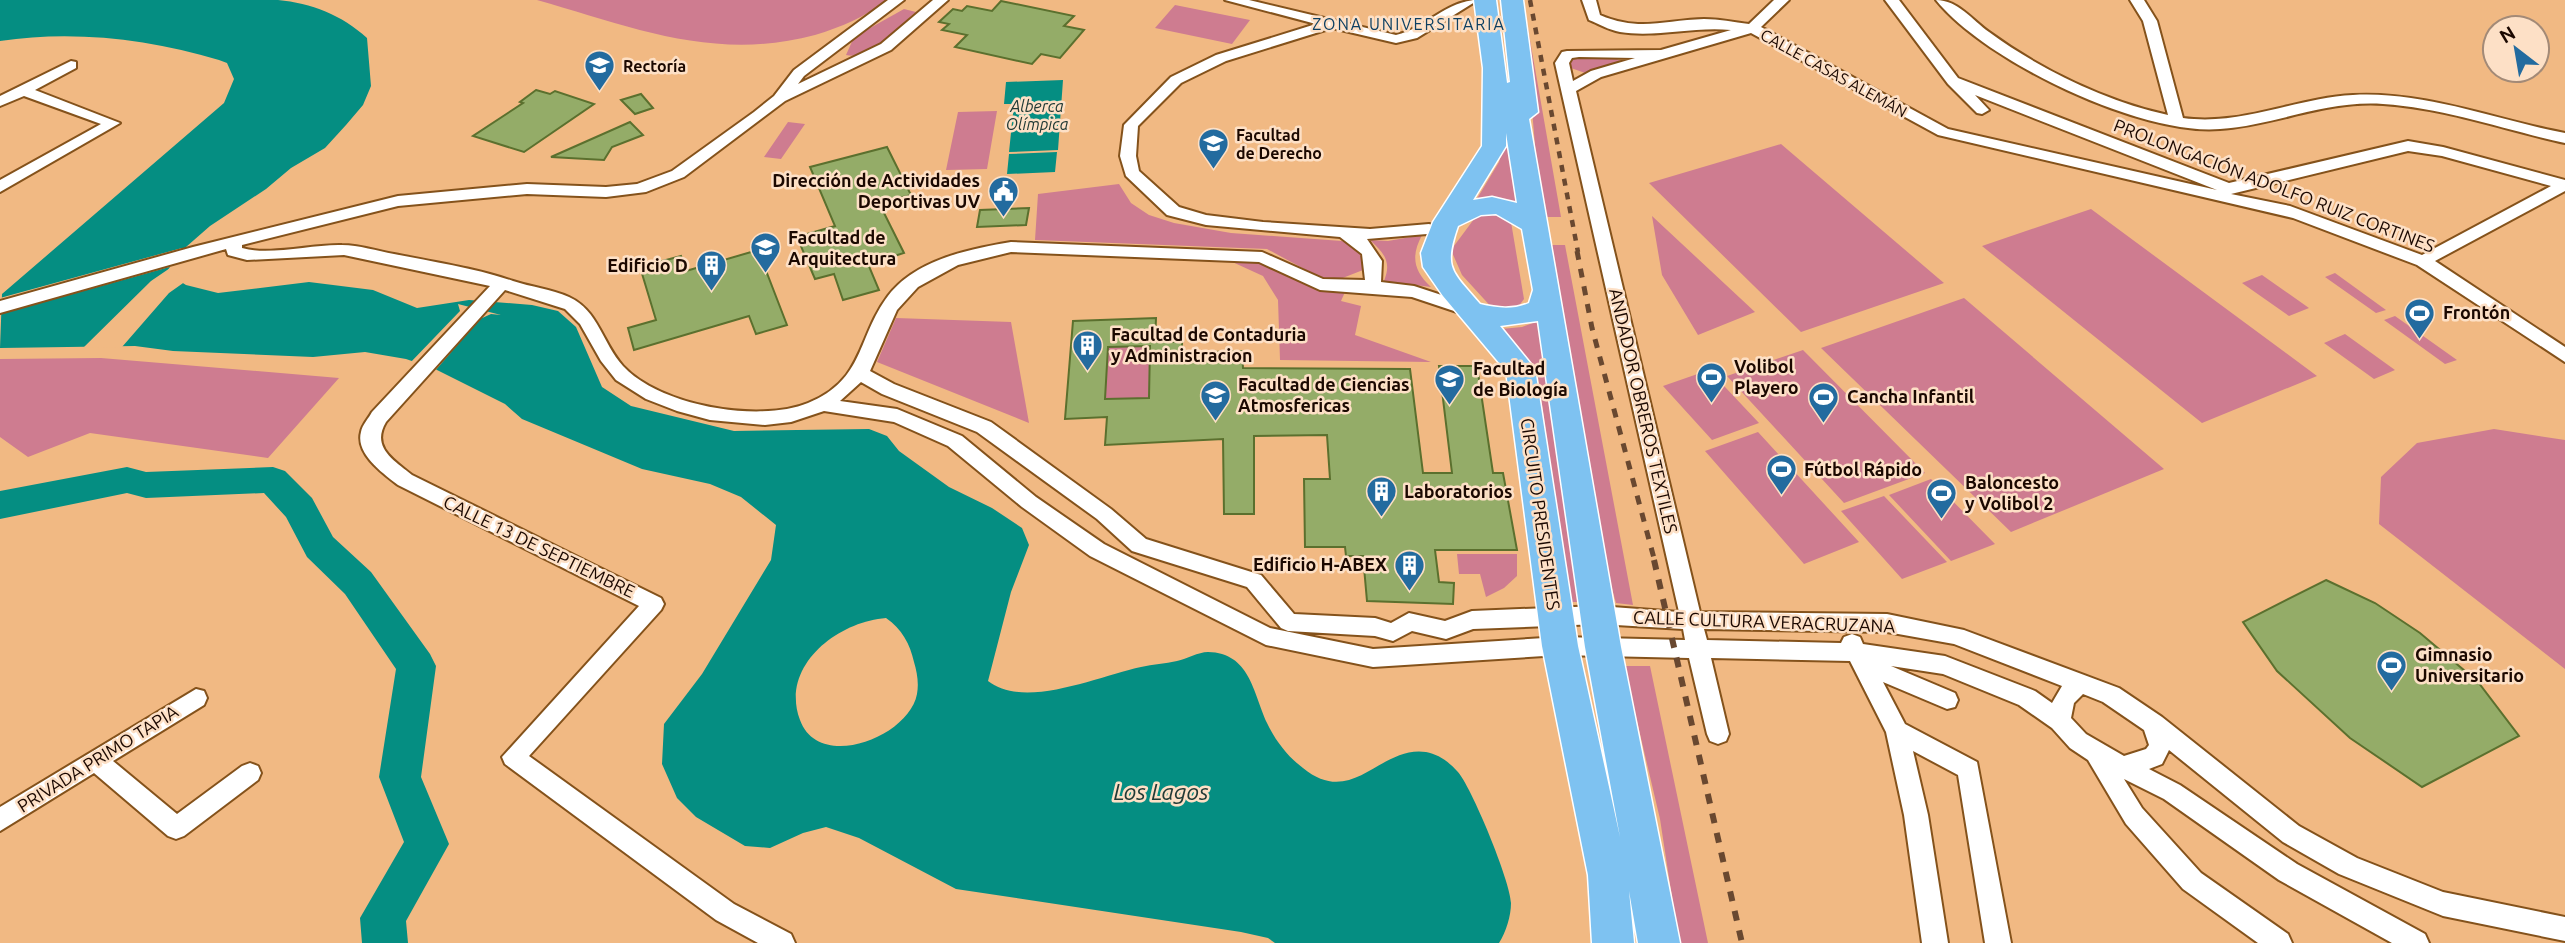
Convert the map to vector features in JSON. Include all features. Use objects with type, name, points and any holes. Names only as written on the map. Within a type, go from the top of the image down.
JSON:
[{"type":"main road","points":[[1473,0],[1483,73],[1500,148],[1524,173]]},
{"type":"main road","points":[[1485,0],[1495,68],[1500,148]]},
{"type":"main road","points":[[1500,0],[1500,148]]},
{"type":"main road","points":[[1511,0],[1526,116],[1524,173],[1547,290],[1601,631],[1659,943]]},
{"type":"main road","name":"CIRCUITO PRESIDENTES","points":[[1500,148],[1443,228],[1435,253],[1437,267],[1520,369],[1557,631],[1608,874],[1613,943]]},
{"type":"main road","points":[[1443,228],[1473,207],[1489,203],[1503,204],[1533,225]]},
{"type":"main road","points":[[1473,311],[1501,319],[1523,318],[1542,308],[1547,290]]},
{"type":"street","points":[[779,99],[799,73],[897,0]]},
{"type":"street","points":[[0,307],[181,255],[398,201],[527,189],[606,192],[640,188],[678,174],[779,99],[886,47],[941,0]]},
{"type":"street","points":[[1232,0],[1396,39],[1435,24],[1473,0]]},
{"type":"street","points":[[1590,0],[1594,18],[1619,28],[1637,30],[1730,23],[1752,28]]},
{"type":"street","points":[[1569,89],[1596,74],[1752,28],[1782,0]]},
{"type":"street","points":[[1892,0],[1953,80],[1982,110]]},
{"type":"street","points":[[1943,0],[1974,31],[2041,72],[2137,110],[2177,122],[2234,124],[2356,99],[2413,104],[2565,138]]},
{"type":"street","points":[[2137,0],[2150,21],[2177,122]]},
{"type":"street","points":[[1333,23],[1221,58],[1176,80],[1131,125],[1128,156],[1132,173],[1173,211],[1206,220],[1370,234],[1443,228]]},
{"type":"street","name":"CALLE CASAS ALEMÁN","points":[[1752,28],[1943,132],[2224,192]]},
{"type":"street","points":[[831,48],[859,62]]},
{"type":"street","name":"ANDADOR OBREROS TEXTILES","points":[[1658,54],[1567,55],[1562,63],[1718,734]]},
{"type":"street","points":[[0,102],[71,65]]},
{"type":"street","name":"PROLONGACIÓN ADOLFO RUIZ CORTINES","points":[[1953,80],[2224,192],[2293,213],[2423,261],[2565,356]]},
{"type":"street","points":[[3,182],[113,123],[22,90]]},
{"type":"street","points":[[1972,139],[1966,124],[1982,110],[1999,101]]},
{"type":"street","name":"CALLE CASAS ALEMÁN","points":[[1915,118],[1966,124]]},
{"type":"street","points":[[2224,192],[2408,146],[2443,152],[2565,185]]},
{"type":"street","points":[[2423,261],[2565,185]]},
{"type":"street","points":[[1342,232],[1359,240],[1369,249],[1377,269],[1372,286]]},
{"type":"street","points":[[233,242],[234,251],[247,255],[344,250],[574,305],[597,333],[614,369],[656,396],[704,412],[738,417],[785,417],[806,414],[825,405],[860,373],[898,294],[931,269],[970,253],[1011,247],[1262,257],[1320,285],[1372,286],[1414,292],[1473,311]]},
{"type":"street","name":"CALLE 13 DE SEPTIEMBRE","points":[[498,287],[419,377],[379,417],[370,432],[370,444],[383,463],[405,480],[654,604],[513,757],[725,912],[782,943]]},
{"type":"street","points":[[860,373],[888,389],[984,426],[1104,514],[1139,545],[1254,581],[1288,622],[1376,627],[1393,632],[1409,622],[1446,630],[1472,620],[1557,631],[1601,631]]},
{"type":"street","points":[[825,405],[897,416],[955,441],[1029,502],[1097,550],[1266,636],[1373,658],[1557,631],[1601,631]]},
{"type":"street","name":"CALLE CULTURA VERACRUZANA","points":[[1601,631],[1691,621],[1846,622],[1887,623],[1956,636],[2111,695],[2154,724],[2291,834],[2348,866],[2443,904],[2565,929]]},
{"type":"street","points":[[1846,622],[1858,658],[1897,731],[1916,816],[1935,943]]},
{"type":"street","name":"CALLE CULTURA VERACRUZANA","points":[[1601,631],[1698,649],[1945,665],[2027,698],[2060,720],[2077,741],[2096,754],[2125,766],[2172,792],[2288,872],[2416,943]]},
{"type":"street","points":[[1858,658],[1947,700]]},
{"type":"street","points":[[2060,720],[2061,704],[2071,688],[2084,683]]},
{"type":"street","name":"PRIVADA PRIMO TAPIA","points":[[0,820],[196,698]]},
{"type":"street","points":[[2125,766],[2154,757],[2160,745],[2154,724]]},
{"type":"street","points":[[1897,731],[1969,769],[1998,943]]},
{"type":"street","points":[[2096,754],[2134,816],[2192,881],[2279,943]]},
{"type":"street","points":[[95,760],[176,828],[250,773]]},
{"type":"shaded area","points":[[537,0],[887,0],[852,21],[815,35],[743,45],[674,38]]},
{"type":"shaded area","points":[[1523,0],[1561,217],[1545,217],[1537,170]]},
{"type":"shaded area","points":[[1175,5],[1250,20],[1232,44],[1155,28]]},
{"type":"shaded area","points":[[904,9],[916,12],[884,41],[866,53],[846,55],[854,37]]},
{"type":"shaded area","points":[[1577,56],[1611,56],[1621,61],[1585,73],[1571,68],[1569,63]]},
{"type":"shaded area","points":[[997,111],[987,169],[946,170],[958,112]]},
{"type":"shaded area","points":[[788,122],[805,124],[781,159],[764,157]]},
{"type":"shaded area","points":[[1507,131],[1516,206],[1475,202],[1499,162]]},
{"type":"shaded area","points":[[1781,144],[1944,283],[1801,332],[1649,183]]},
{"type":"shaded area","points":[[1119,184],[1131,203],[1149,215],[1174,223],[1231,233],[1342,241],[1358,250],[1365,261],[1363,270],[1335,281],[1321,278],[1267,249],[1035,240],[1038,194]]},
{"type":"shaded area","points":[[2091,209],[2317,376],[2202,423],[1982,246]]},
{"type":"shaded area","points":[[1480,211],[1510,216],[1524,299],[1518,307],[1494,310],[1462,275],[1451,250]]},
{"type":"shaded area","points":[[1652,216],[1755,312],[1698,335],[1662,275]]},
{"type":"shaded area","points":[[1422,235],[1415,256],[1417,269],[1431,287],[1384,281],[1387,263],[1370,240],[1388,241]]},
{"type":"shaded area","points":[[1552,245],[1565,245],[1633,605],[1616,603],[1609,578]]},
{"type":"shaded area","points":[[1228,260],[1262,261],[1345,292],[1341,301],[1361,306],[1355,335],[1431,362],[1280,360],[1278,300],[1263,276]]},
{"type":"shaded area","points":[[2335,273],[2386,310],[2376,313],[2325,277]]},
{"type":"shaded area","points":[[2262,275],[2309,308],[2289,316],[2242,283]]},
{"type":"shaded area","points":[[1964,298],[2164,469],[2011,532],[1821,348]]},
{"type":"shaded area","name":"Frontón","points":[[2395,316],[2457,360],[2445,364],[2384,320]]},
{"type":"shaded area","points":[[896,318],[1011,322],[1029,423],[877,362]]},
{"type":"shaded area","points":[[1538,321],[1547,360],[1579,602],[1570,602],[1538,377],[1501,329],[1522,327]]},
{"type":"shaded area","points":[[2345,334],[2395,370],[2374,379],[2324,343]]},
{"type":"shaded area","points":[[1150,346],[1149,398],[1105,399],[1108,347]]},
{"type":"shaded area","name":"Cancha Infantil","points":[[1803,350],[1925,473],[1844,503],[1727,376]]},
{"type":"shaded area","points":[[101,358],[339,378],[268,458],[90,433],[28,457],[0,437],[0,359]]},
{"type":"shaded area","name":"Volibol Playero","points":[[1709,370],[1759,423],[1712,440],[1663,386]]},
{"type":"shaded area","points":[[2494,429],[2565,440],[2565,669],[2379,524],[2381,477],[2417,443]]},
{"type":"shaded area","name":"Fútbol Rápido","points":[[1758,432],[1859,542],[1804,564],[1705,451]]},
{"type":"shaded area","name":"Baloncesto y Volibol 2","points":[[1931,479],[1995,544],[1951,561],[1889,495]]},
{"type":"shaded area","points":[[1884,496],[1947,562],[1902,579],[1841,511]]},
{"type":"shaded area","points":[[1457,554],[1517,554],[1517,576],[1504,588],[1486,597],[1480,574],[1459,574]]},
{"type":"shaded area","points":[[1624,666],[1650,666],[1708,943],[1679,943],[1660,819]]},
{"type":"water","name":"Los Lagos","points":[[0,0],[278,0],[314,7],[347,23],[367,38],[371,86],[363,105],[325,148],[291,168],[266,189],[210,226],[178,254],[168,270],[170,275],[186,285],[218,293],[309,282],[373,290],[417,308],[469,300],[532,305],[558,311],[576,327],[602,387],[631,406],[734,431],[869,429],[887,436],[899,451],[949,487],[992,508],[1022,528],[1029,545],[1011,592],[988,681],[1003,689],[1041,692],[1141,667],[1177,661],[1204,652],[1222,654],[1233,659],[1248,676],[1267,723],[1282,748],[1297,764],[1321,779],[1337,782],[1352,779],[1394,757],[1410,752],[1426,752],[1439,757],[1454,768],[1463,780],[1505,876],[1511,908],[1508,924],[1499,943],[1275,943],[1268,938],[1241,932],[956,889],[859,838],[826,827],[803,833],[770,848],[745,846],[696,817],[677,798],[662,764],[664,724],[702,674],[771,560],[776,525],[741,497],[710,484],[642,469],[522,419],[505,404],[435,369],[406,359],[365,352],[313,357],[173,351],[135,346],[0,348],[2,294],[224,103],[234,79],[227,63],[138,42],[55,36],[0,41]],"holes":[[[886,618],[908,643],[916,670],[917,694],[910,710],[898,724],[863,743],[843,746],[825,744],[810,736],[800,720],[796,701],[798,682],[805,665],[832,638],[849,628]]]},
{"type":"water","name":"Alberca Olímpica","points":[[1063,80],[1058,150],[1009,152],[1014,104],[1004,104],[1006,82]]},
{"type":"water","points":[[1057,152],[1055,172],[1007,174],[1009,154]]},
{"type":"pier","points":[[182,248],[172,271],[186,281],[169,293],[122,347],[83,348],[151,281],[173,266],[0,314],[0,298]]},
{"type":"pier","points":[[458,304],[501,315],[491,314],[480,319],[434,372],[409,364],[460,311]]},
{"type":"building","points":[[1001,1],[1074,16],[1064,26],[1084,30],[1060,58],[1041,54],[1032,64],[955,47],[967,35],[942,30],[949,24],[939,22],[953,9],[962,11],[967,6],[992,11]]},
{"type":"building","points":[[536,90],[550,94],[555,91],[594,104],[524,152],[473,136],[523,103],[520,102]]},
{"type":"building","points":[[641,94],[653,108],[635,114],[621,100]]},
{"type":"building","points":[[630,122],[643,135],[612,147],[604,160],[551,157]]},
{"type":"building","points":[[887,147],[911,195],[879,203],[904,253],[868,264],[879,290],[843,300],[834,274],[815,279],[797,237],[835,226],[810,167]]},
{"type":"building","name":"Dirección de Actividades Deportivas UV","points":[[1029,208],[1026,225],[977,227],[980,210]]},
{"type":"building","name":"Edificio D","points":[[758,250],[787,325],[756,334],[749,316],[634,350],[628,328],[656,320],[640,267],[681,256],[686,271]]},
{"type":"building","points":[[1156,318],[1155,342],[1182,342],[1182,353],[1242,351],[1243,368],[1410,369],[1423,473],[1452,473],[1439,366],[1477,366],[1493,473],[1503,473],[1517,550],[1435,550],[1439,582],[1454,583],[1453,604],[1367,601],[1363,556],[1346,556],[1345,547],[1305,547],[1304,479],[1330,479],[1327,435],[1254,436],[1254,514],[1224,514],[1223,439],[1105,445],[1107,417],[1065,419],[1073,321]],"holes":[[[1150,346],[1149,398],[1105,399],[1108,347]]]},
{"type":"building","name":"Gimnasio Universitario","points":[[2326,580],[2375,603],[2420,633],[2478,682],[2519,736],[2422,787],[2350,738],[2277,671],[2243,622]]},
{"type":"waterway","points":[[0,505],[127,480],[146,485],[273,480],[299,508],[320,547],[358,583],[416,666],[400,777],[427,844],[383,918],[385,943]]},
{"type":"railway","points":[[1530,0],[1578,252]]},
{"type":"railway","points":[[1577,251],[1592,328],[1655,562]]},
{"type":"railway","points":[[1654,560],[1742,943]]},
{"type":"place","name":"Rectoría","points":[[600,93]]},
{"type":"place","name":"Facultad de Derecho","points":[[1213,171]]},
{"type":"place","name":"Dirección de Actividades Deportivas UV","points":[[1003,218]]},
{"type":"place","name":"Facultad de Arquitectura","points":[[765,275]]},
{"type":"place","name":"Edificio D","points":[[711,293]]},
{"type":"place","name":"Frontón","points":[[2420,340]]},
{"type":"place","name":"Facultad de Contaduria y Administracion","points":[[1088,372]]},
{"type":"place","name":"Volibol Playero","points":[[1711,404]]},
{"type":"place","name":"Facultad de Biología","points":[[1450,406]]},
{"type":"place","name":"Facultad de Ciencias Atmosfericas","points":[[1215,422]]},
{"type":"place","name":"Cancha Infantil","points":[[1824,424]]},
{"type":"place","name":"Fútbol Rápido","points":[[1781,497]]},
{"type":"place","name":"Laboratorios","points":[[1381,519]]},
{"type":"place","name":"Baloncesto y Volibol 2","points":[[1942,520]]},
{"type":"place","name":"Edificio H-ABEX","points":[[1410,592]]},
{"type":"place","name":"Gimnasio Universitario","points":[[2392,692]]},
{"type":"district","name":"ZONA UNIVERSITARIA","points":[[1409,24]]}]
